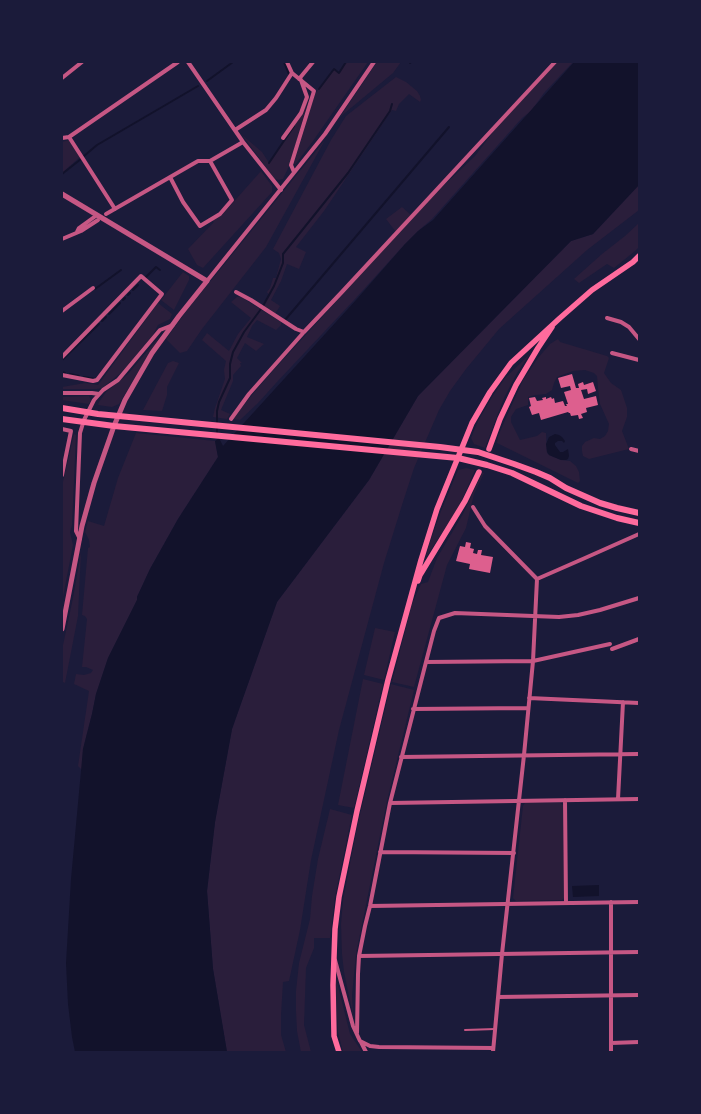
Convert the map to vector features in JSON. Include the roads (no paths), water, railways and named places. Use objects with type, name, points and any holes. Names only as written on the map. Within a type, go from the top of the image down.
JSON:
[{"type":"main road","points":[[339,1052],[334,1036],[332,985],[335,929],[339,897],[357,811],[408,603],[435,516],[475,418],[500,377],[511,363],[592,290],[633,262],[639,256]]},
{"type":"main road","points":[[489,449],[500,419],[523,371],[560,318]]},
{"type":"main road","points":[[62,408],[98,414],[478,452],[550,478],[585,497],[616,508],[639,511]]},
{"type":"main road","points":[[62,419],[114,426],[458,458],[512,473],[582,506],[616,518],[639,523]]},
{"type":"main road","points":[[408,603],[420,575],[465,501],[479,472]]},
{"type":"street","points":[[62,78],[82,62]]},
{"type":"street","points":[[62,138],[69,137],[178,62]]},
{"type":"street","points":[[188,62],[243,142],[281,190]]},
{"type":"street","points":[[287,62],[292,73],[314,91],[291,165],[294,172]]},
{"type":"street","points":[[300,79],[313,62]]},
{"type":"street","points":[[62,629],[82,526],[94,483],[114,426],[125,400],[152,353],[207,281],[325,134],[374,62]]},
{"type":"street","points":[[231,419],[249,394],[304,332],[555,62]]},
{"type":"street","points":[[235,130],[266,110],[276,98],[292,73]]},
{"type":"street","points":[[283,138],[301,113],[307,97],[300,79]]},
{"type":"street","points":[[69,137],[115,209]]},
{"type":"street","points":[[106,214],[198,161],[210,161],[243,142]]},
{"type":"street","points":[[170,177],[183,202],[200,226],[220,214],[232,200],[210,161]]},
{"type":"street","points":[[62,194],[97,217],[207,281]]},
{"type":"street","points":[[62,239],[77,233],[79,228],[97,217]]},
{"type":"street","points":[[62,357],[141,276],[162,294],[97,380],[93,381],[62,375]]},
{"type":"street","points":[[62,310],[93,288]]},
{"type":"street","points":[[236,292],[304,332]]},
{"type":"street","points":[[607,318],[620,322],[629,327],[639,339]]},
{"type":"street","points":[[80,539],[76,532],[80,433],[84,420],[94,400],[99,394],[118,380],[160,330],[173,325]]},
{"type":"street","points":[[612,353],[639,360]]},
{"type":"street","points":[[62,393],[99,394]]},
{"type":"street","points":[[62,429],[71,431],[62,475]]},
{"type":"street","points":[[631,449],[639,451]]},
{"type":"street","points":[[360,1042],[370,1046],[379,1047],[438,1050],[493,1050],[533,661],[537,579],[485,526],[473,506]]},
{"type":"street","points":[[537,579],[639,534]]},
{"type":"street","points":[[357,1033],[359,956],[390,803],[413,709],[434,631],[439,618],[455,613],[559,617],[578,615],[600,610],[639,598]]},
{"type":"street","points":[[426,662],[533,661],[639,639]]},
{"type":"street","points":[[529,698],[639,703]]},
{"type":"street","points":[[618,800],[623,702]]},
{"type":"street","points":[[413,709],[528,708]]},
{"type":"street","points":[[401,757],[639,754]]},
{"type":"street","points":[[390,803],[639,799]]},
{"type":"street","points":[[565,800],[566,903]]},
{"type":"street","points":[[380,852],[514,853]]},
{"type":"street","points":[[611,902],[611,1052]]},
{"type":"street","points":[[370,906],[639,902]]},
{"type":"street","points":[[359,956],[639,952]]},
{"type":"street","points":[[334,958],[353,1026],[366,1052]]},
{"type":"street","points":[[498,997],[639,995]]},
{"type":"street","points":[[611,1043],[639,1042]]},
{"type":"lane","points":[[465,1030],[495,1029]]},
{"type":"waterway","points":[[207,81],[233,62]]},
{"type":"waterway","points":[[284,62],[289,74]]},
{"type":"waterway","points":[[319,89],[334,69],[339,73],[346,62]]},
{"type":"waterway","points":[[84,156],[97,145],[198,86]]},
{"type":"waterway","points":[[263,306],[274,286],[283,263],[283,254],[348,173],[390,111],[392,104]]},
{"type":"waterway","points":[[269,163],[294,126]]},
{"type":"waterway","points":[[285,320],[449,127]]},
{"type":"waterway","points":[[62,174],[81,159]]},
{"type":"waterway","points":[[146,277],[156,267],[160,270]]},
{"type":"waterway","points":[[95,289],[121,270]]},
{"type":"waterway","points":[[133,290],[138,285]]},
{"type":"waterway","points":[[109,314],[120,303]]},
{"type":"waterway","points":[[217,434],[217,411],[219,402],[230,378],[230,364],[233,352],[244,332],[261,309]]},
{"type":"waterway","points":[[102,321],[106,317]]},
{"type":"waterway","points":[[62,360],[99,324]]},
{"type":"waterway","points":[[70,374],[79,376]]},
{"type":"waterway","points":[[84,377],[95,379]]}]
